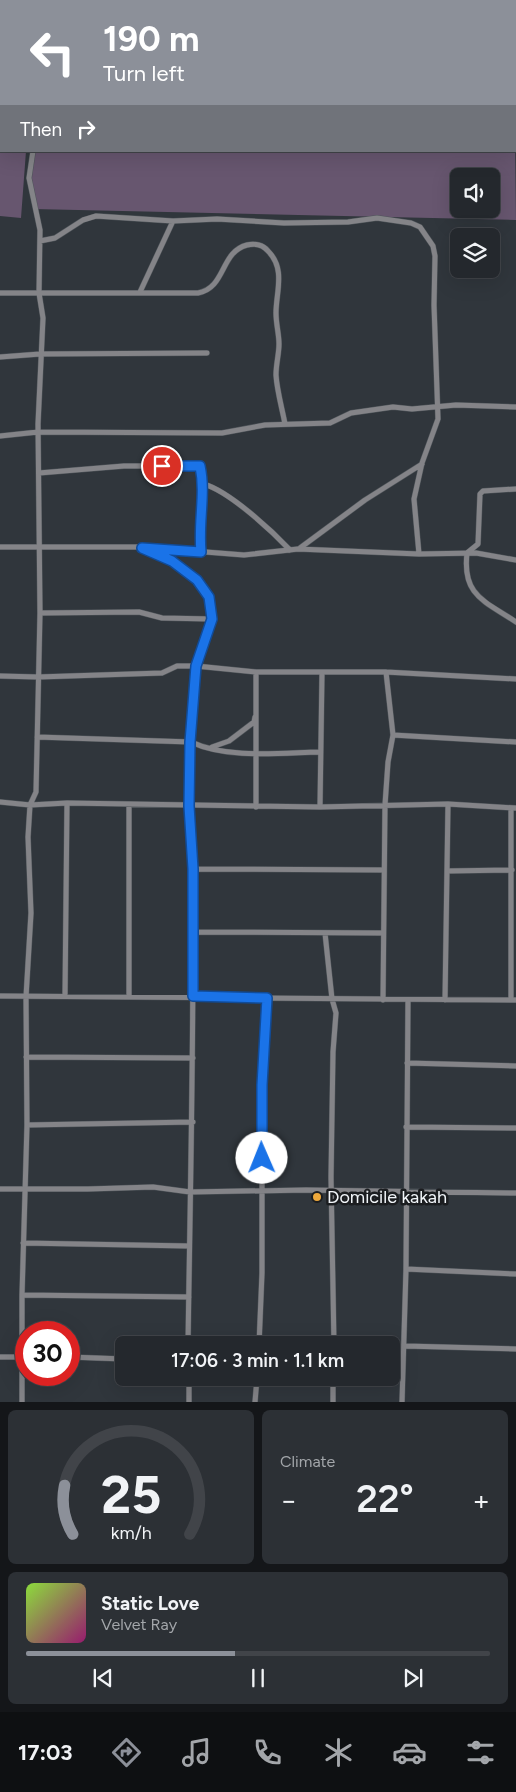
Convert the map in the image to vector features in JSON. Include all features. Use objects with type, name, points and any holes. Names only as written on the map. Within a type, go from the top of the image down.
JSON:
[{"type":"street","points":[[23,1321],[27,1125],[26,997],[31,914],[28,838],[30,805],[36,792],[40,613],[38,432],[43,318],[39,293],[40,241],[29,178],[33,152]]},
{"type":"street","points":[[40,241],[56,238],[83,220],[96,216],[173,221],[218,219],[284,223],[348,222],[377,218],[411,223],[420,227],[433,246],[435,256],[436,407],[438,419],[422,463],[414,499],[419,554]]},
{"type":"street","points":[[140,292],[173,221]]},
{"type":"street","points":[[0,293],[198,293],[206,291],[216,283],[227,261],[238,250],[252,244],[267,249],[275,261],[279,276],[276,311],[279,346],[276,375],[285,424]]},
{"type":"street","points":[[0,357],[40,354],[207,353]]},
{"type":"street","points":[[0,434],[8,436],[38,432],[222,433],[265,425],[330,423],[351,413],[393,407],[412,409],[456,405],[516,407]]},
{"type":"street","points":[[298,549],[365,500],[399,481],[422,463]]},
{"type":"street","points":[[39,473],[124,466],[200,466],[204,484],[199,516],[201,552]]},
{"type":"street","points":[[204,484],[213,487],[270,529],[290,550]]},
{"type":"street","points":[[516,489],[483,491],[480,494],[478,544],[467,553],[466,578],[471,589],[516,622]]},
{"type":"street","points":[[0,547],[142,548],[244,555],[298,549],[419,554],[476,553],[516,560]]},
{"type":"street","points":[[142,548],[172,561],[197,580],[209,597],[212,619],[196,666],[190,742],[189,806],[193,869],[193,1122],[188,1336]]},
{"type":"street","points":[[40,613],[139,612],[162,618],[212,619]]},
{"type":"street","points":[[0,676],[38,677],[162,673],[178,666],[196,666],[256,672],[386,672],[516,679]]},
{"type":"street","points":[[256,672],[256,807]]},
{"type":"street","points":[[320,807],[319,752],[322,672]]},
{"type":"street","points":[[383,1000],[382,933],[385,805],[388,762],[393,735],[386,672]]},
{"type":"street","points":[[209,748],[229,741],[254,722],[256,715]]},
{"type":"street","points":[[393,735],[516,742]]},
{"type":"street","points":[[37,737],[190,742],[205,749],[257,754],[319,752]]},
{"type":"street","points":[[0,802],[30,805],[67,803],[256,807],[448,804],[514,808],[512,870],[514,1000],[383,1000],[193,996],[0,996]]},
{"type":"street","points":[[65,996],[67,803]]},
{"type":"street","points":[[445,1000],[448,804]]},
{"type":"street","points":[[129,805],[129,996]]},
{"type":"street","points":[[193,869],[384,870]]},
{"type":"street","points":[[447,871],[512,870]]},
{"type":"street","points":[[193,932],[382,933]]},
{"type":"street","points":[[325,933],[332,999],[336,1013],[333,1052],[332,1192],[334,1336]]},
{"type":"street","points":[[259,1336],[262,1085],[267,998]]},
{"type":"street","points":[[402,1402],[405,1346],[408,1000]]},
{"type":"street","points":[[26,1057],[193,1058]]},
{"type":"street","points":[[407,1063],[509,1064],[516,1066]]},
{"type":"street","points":[[27,1125],[193,1122]]},
{"type":"street","points":[[406,1127],[516,1128]]},
{"type":"street","points":[[0,1189],[88,1190],[153,1187],[190,1192],[406,1190],[516,1193]]},
{"type":"street","points":[[23,1243],[189,1246]]},
{"type":"street","points":[[406,1269],[516,1274]]},
{"type":"street","points":[[22,1295],[189,1297]]},
{"type":"street","points":[[405,1346],[516,1349]]},
{"type":"street","points":[[0,1357],[15,1357]]},
{"type":"street","points":[[80,1357],[115,1359]]},
{"type":"street","points":[[22,1402],[23,1386]]},
{"type":"street","points":[[189,1386],[189,1402]]},
{"type":"street","points":[[255,1402],[256,1386]]},
{"type":"street","points":[[333,1386],[333,1402]]},
{"type":"shaded area","points":[[0,152],[26,152],[21,218],[0,216]]},
{"type":"shaded area","points":[[31,152],[515,152],[516,220],[33,209]]},
{"type":"place","name":"Domicile kakah","points":[[317,1197]]},
{"type":"route","points":[[162,466],[200,466],[204,484],[199,516],[201,552],[142,548],[172,561],[197,580],[209,597],[212,619],[196,666],[190,742],[189,806],[193,869],[193,996],[267,998],[262,1085],[262,1158]]}]
